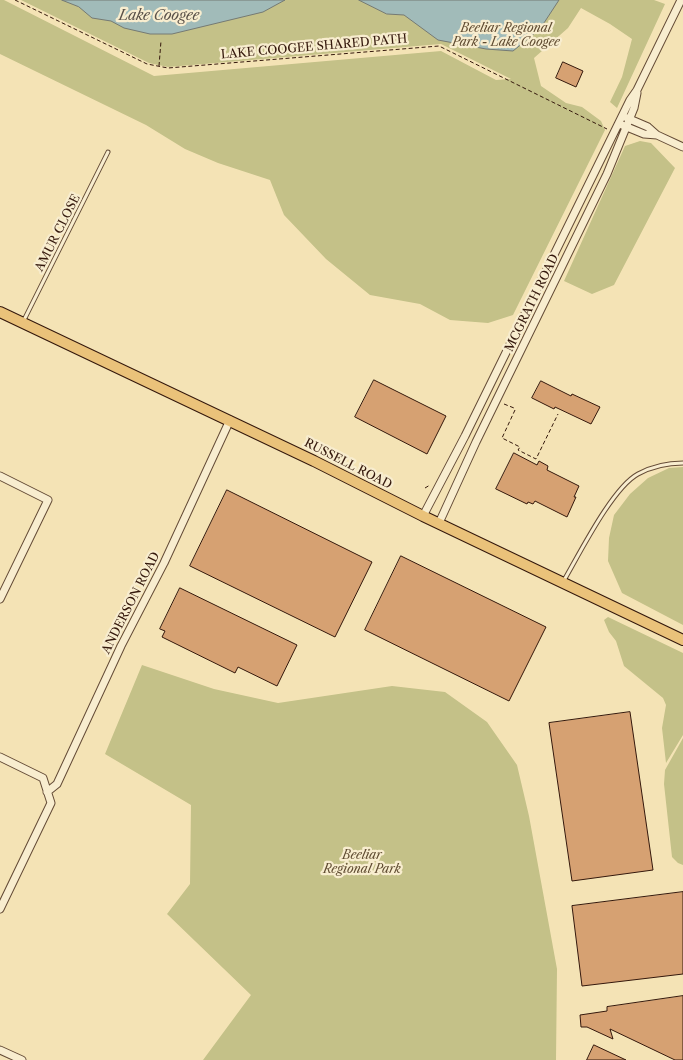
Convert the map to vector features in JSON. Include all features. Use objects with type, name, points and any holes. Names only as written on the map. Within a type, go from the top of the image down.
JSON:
[{"type":"main road","name":"RUSSELL ROAD","points":[[0,312],[230,420],[423,516],[683,640]]},
{"type":"street","name":"MCGRATH ROAD","points":[[423,516],[626,117],[630,100],[638,90],[681,0]]},
{"type":"street","points":[[626,117],[683,147]]},
{"type":"street","name":"MCGRATH ROAD","points":[[439,523],[476,442],[607,174],[622,125]]},
{"type":"street","points":[[622,125],[644,134],[658,135]]},
{"type":"street","name":"ANDERSON ROAD","points":[[47,792],[58,784],[121,646],[164,563],[230,420]]},
{"type":"street","points":[[0,476],[48,500],[0,598]]},
{"type":"street","points":[[0,757],[43,778],[51,803],[0,909]]},
{"type":"street","points":[[0,1050],[22,1060]]},
{"type":"lane","name":"AMUR CLOSE","points":[[23,322],[108,152]]},
{"type":"lane","points":[[563,582],[622,487],[637,475],[650,469],[672,463],[683,463]]},
{"type":"path","name":"LAKE COOGEE SHARED PATH","points":[[15,0],[147,64],[158,67],[168,68],[439,46],[610,131]]},
{"type":"path","points":[[158,67],[161,41]]},
{"type":"path","points":[[501,404],[507,404],[515,410],[502,438],[520,447],[518,450],[536,459],[558,414]]},
{"type":"green space","name":"Beeliar Regional Park - Lake Coogee","points":[[0,0],[4,0],[154,76],[441,51],[496,80],[511,79],[441,44],[168,67],[149,63],[21,0],[654,0],[665,4],[617,108],[610,102],[622,77],[632,39],[610,24],[581,8],[568,28],[534,58],[541,86],[566,103],[582,107],[601,121],[605,130],[513,315],[488,323],[450,320],[420,304],[370,295],[326,259],[284,215],[270,180],[218,163],[185,149],[146,125],[0,54]]},
{"type":"green space","points":[[640,141],[651,143],[675,168],[614,285],[592,294],[564,281],[625,146]]},
{"type":"green space","points":[[683,467],[683,625],[622,593],[608,561],[609,538],[614,515],[630,494],[648,478],[669,468]]},
{"type":"green space","points":[[608,617],[683,653],[683,735],[666,763],[662,728],[666,705],[663,698],[624,666],[616,641],[609,632],[604,620]]},
{"type":"green space","name":"Beeliar Regional Park","points":[[142,665],[214,689],[278,703],[392,686],[445,692],[487,722],[517,765],[529,816],[557,969],[556,1060],[203,1060],[251,995],[167,914],[190,884],[191,805],[105,754]]},
{"type":"green space","points":[[683,738],[683,865],[672,857],[664,784],[665,770]]},
{"type":"water","name":"Lake Coogee","points":[[62,0],[285,0],[263,12],[172,34],[150,34],[124,28],[111,21],[92,18],[79,7]]},
{"type":"water","points":[[359,0],[559,0],[540,29],[513,51],[486,49],[438,40],[404,15],[387,14]]},
{"type":"building","points":[[563,62],[583,71],[576,87],[556,78]]},
{"type":"building","points":[[374,380],[446,416],[427,454],[355,417]]},
{"type":"building","points":[[541,381],[571,396],[572,394],[600,407],[591,424],[532,398]]},
{"type":"building","points":[[514,453],[537,465],[539,461],[548,466],[547,470],[579,486],[567,517],[535,501],[533,504],[528,502],[527,504],[496,489]]},
{"type":"building","points":[[227,490],[372,562],[335,637],[190,566]]},
{"type":"building","points":[[401,556],[546,627],[509,701],[365,630]]},
{"type":"building","points":[[180,588],[297,645],[277,686],[238,667],[235,673],[162,637],[165,631],[160,629]]},
{"type":"building","points":[[630,712],[653,870],[572,881],[549,723]]},
{"type":"building","points":[[683,892],[683,974],[582,986],[572,906]]},
{"type":"building","points":[[683,996],[683,1060],[675,1060],[610,1029],[613,1039],[587,1027],[581,1027],[580,1015],[607,1011],[607,1007]]},
{"type":"building","points":[[594,1045],[626,1060],[587,1060]]}]
